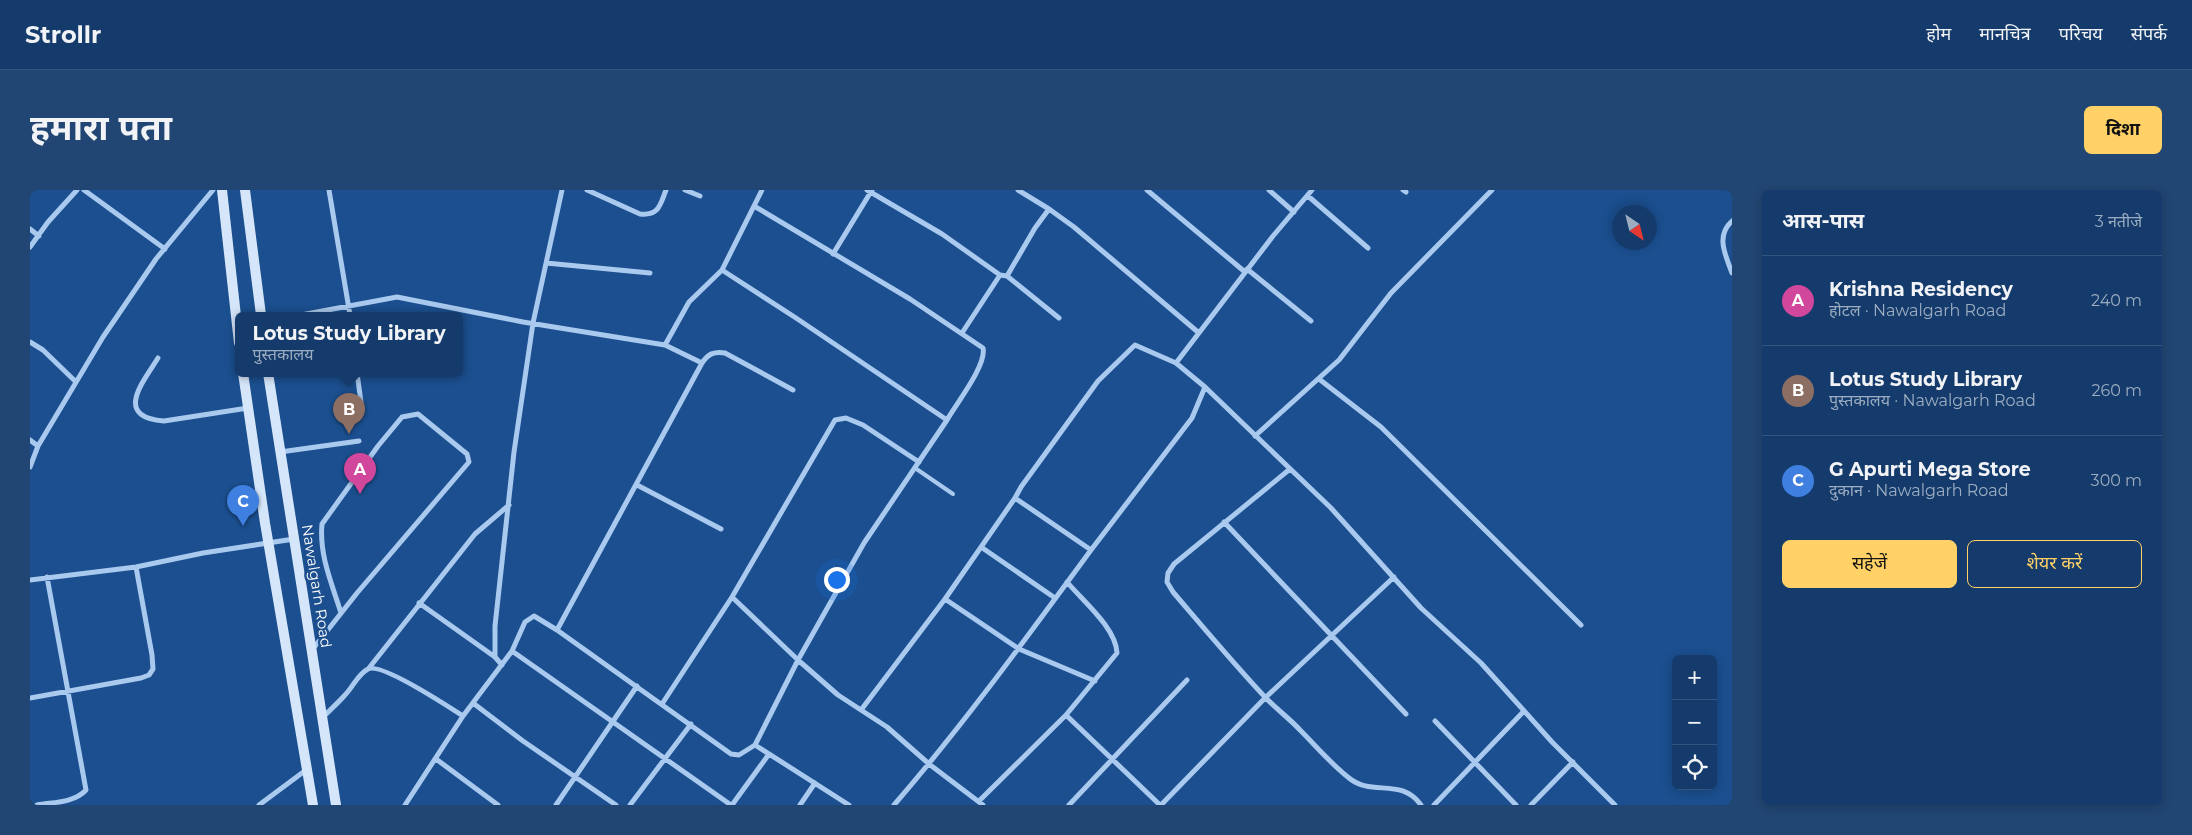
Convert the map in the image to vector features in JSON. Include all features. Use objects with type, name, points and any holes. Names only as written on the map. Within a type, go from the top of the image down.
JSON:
[{"type":"street","points":[[30,247],[48,222],[77,190]]},
{"type":"street","points":[[84,190],[165,249]]},
{"type":"street","points":[[30,467],[38,446],[103,337],[156,260],[213,190]]},
{"type":"street","points":[[222,190],[236,312]]},
{"type":"street","points":[[245,190],[261,312]]},
{"type":"street","points":[[329,190],[350,312]]},
{"type":"street","points":[[495,657],[496,626],[509,505],[532,323],[562,190]]},
{"type":"street","points":[[587,190],[640,214],[648,215],[655,213],[659,209],[666,190]]},
{"type":"street","points":[[685,190],[700,196]]},
{"type":"street","points":[[665,345],[689,302],[722,270],[762,190]]},
{"type":"street","points":[[1018,190],[1049,209],[1082,234],[1199,333]]},
{"type":"street","points":[[1147,190],[1246,271],[1311,321]]},
{"type":"street","points":[[1270,190],[1294,212]]},
{"type":"street","points":[[1176,363],[1246,271],[1312,190]]},
{"type":"street","points":[[1254,436],[1339,360],[1391,293],[1492,190]]},
{"type":"street","points":[[832,254],[870,191],[942,234],[1000,275],[1007,276],[1059,318]]},
{"type":"street","points":[[1308,196],[1368,248]]},
{"type":"street","points":[[405,805],[463,716],[512,651],[528,618],[538,617],[731,754],[739,755],[755,745],[798,660],[864,543],[947,420],[978,369],[984,354],[982,348],[962,333],[754,206]]},
{"type":"street","points":[[1007,276],[1035,228],[1049,209]]},
{"type":"street","points":[[1732,221],[1723,234],[1722,246],[1732,273]]},
{"type":"street","points":[[30,229],[39,236]]},
{"type":"street","points":[[546,262],[650,272]]},
{"type":"street","points":[[722,270],[947,420]]},
{"type":"street","points":[[962,333],[1000,275]]},
{"type":"street","points":[[317,312],[397,298],[665,345],[702,363]]},
{"type":"street","points":[[30,342],[43,350],[76,382]]},
{"type":"street","points":[[861,710],[945,599],[1021,487],[1098,381],[1135,345],[1176,363],[1206,387],[1254,436],[1331,508],[1421,608],[1481,663],[1524,711],[1615,805]]},
{"type":"street","points":[[557,630],[707,356],[716,352],[725,353],[793,390]]},
{"type":"street","points":[[158,358],[136,392],[134,403],[136,410],[143,415],[154,420],[164,421],[248,408]]},
{"type":"street","points":[[243,377],[268,544],[313,805]]},
{"type":"street","name":"Nawalgarh Road","points":[[269,377],[336,805]]},
{"type":"street","points":[[358,377],[361,402]]},
{"type":"street","points":[[1319,379],[1381,427],[1581,625]]},
{"type":"street","points":[[894,805],[929,764],[1018,649],[1192,418],[1206,387]]},
{"type":"street","points":[[312,651],[341,613],[469,462],[468,454],[418,414],[402,417],[378,446],[322,524],[323,555],[341,613]]},
{"type":"street","points":[[662,704],[732,597],[835,420],[846,418],[863,425],[919,462]]},
{"type":"street","points":[[30,440],[38,446]]},
{"type":"street","points":[[280,452],[359,441]]},
{"type":"street","points":[[1290,469],[1174,564],[1168,573],[1167,582],[1265,698],[1352,780],[1367,786],[1398,788],[1408,792],[1421,805]]},
{"type":"street","points":[[637,485],[721,529]]},
{"type":"street","points":[[1015,498],[1091,550]]},
{"type":"street","points":[[322,717],[346,695],[369,668],[475,534],[509,505]]},
{"type":"street","points":[[1224,522],[1406,714]]},
{"type":"street","points":[[30,580],[136,567],[203,553],[294,539]]},
{"type":"street","points":[[981,547],[1055,598]]},
{"type":"street","points":[[30,698],[149,675],[153,669],[136,567]]},
{"type":"street","points":[[30,804],[37,805],[67,800],[80,796],[86,790],[47,577]]},
{"type":"street","points":[[1066,715],[1160,805],[1265,698],[1394,577]]},
{"type":"street","points":[[732,597],[838,695],[887,727],[929,764],[981,803],[1066,715],[1116,653],[1113,634],[1067,582]]},
{"type":"street","points":[[945,599],[1018,649],[1094,681]]},
{"type":"street","points":[[419,603],[495,657],[502,665]]},
{"type":"street","points":[[512,651],[732,805],[769,754]]},
{"type":"street","points":[[369,668],[382,670],[463,716]]},
{"type":"street","points":[[1069,805],[1187,680]]},
{"type":"street","points":[[556,805],[637,686]]},
{"type":"street","points":[[473,703],[616,805]]},
{"type":"street","points":[[1434,805],[1476,764],[1524,711]]},
{"type":"street","points":[[1435,721],[1516,805]]},
{"type":"street","points":[[630,805],[690,724]]},
{"type":"street","points":[[755,745],[849,805]]},
{"type":"street","points":[[436,759],[498,805]]},
{"type":"street","points":[[1531,805],[1573,762]]},
{"type":"street","points":[[260,805],[307,769]]},
{"type":"street","points":[[800,805],[815,783]]},
{"type":"lane","points":[[915,468],[953,494]]},
{"type":"place","name":"Lotus Study Library","points":[[349,434]]},
{"type":"place","name":"Krishna Residency","points":[[360,494]]},
{"type":"place","name":"G Apurti Mega Store","points":[[243,526]]}]
